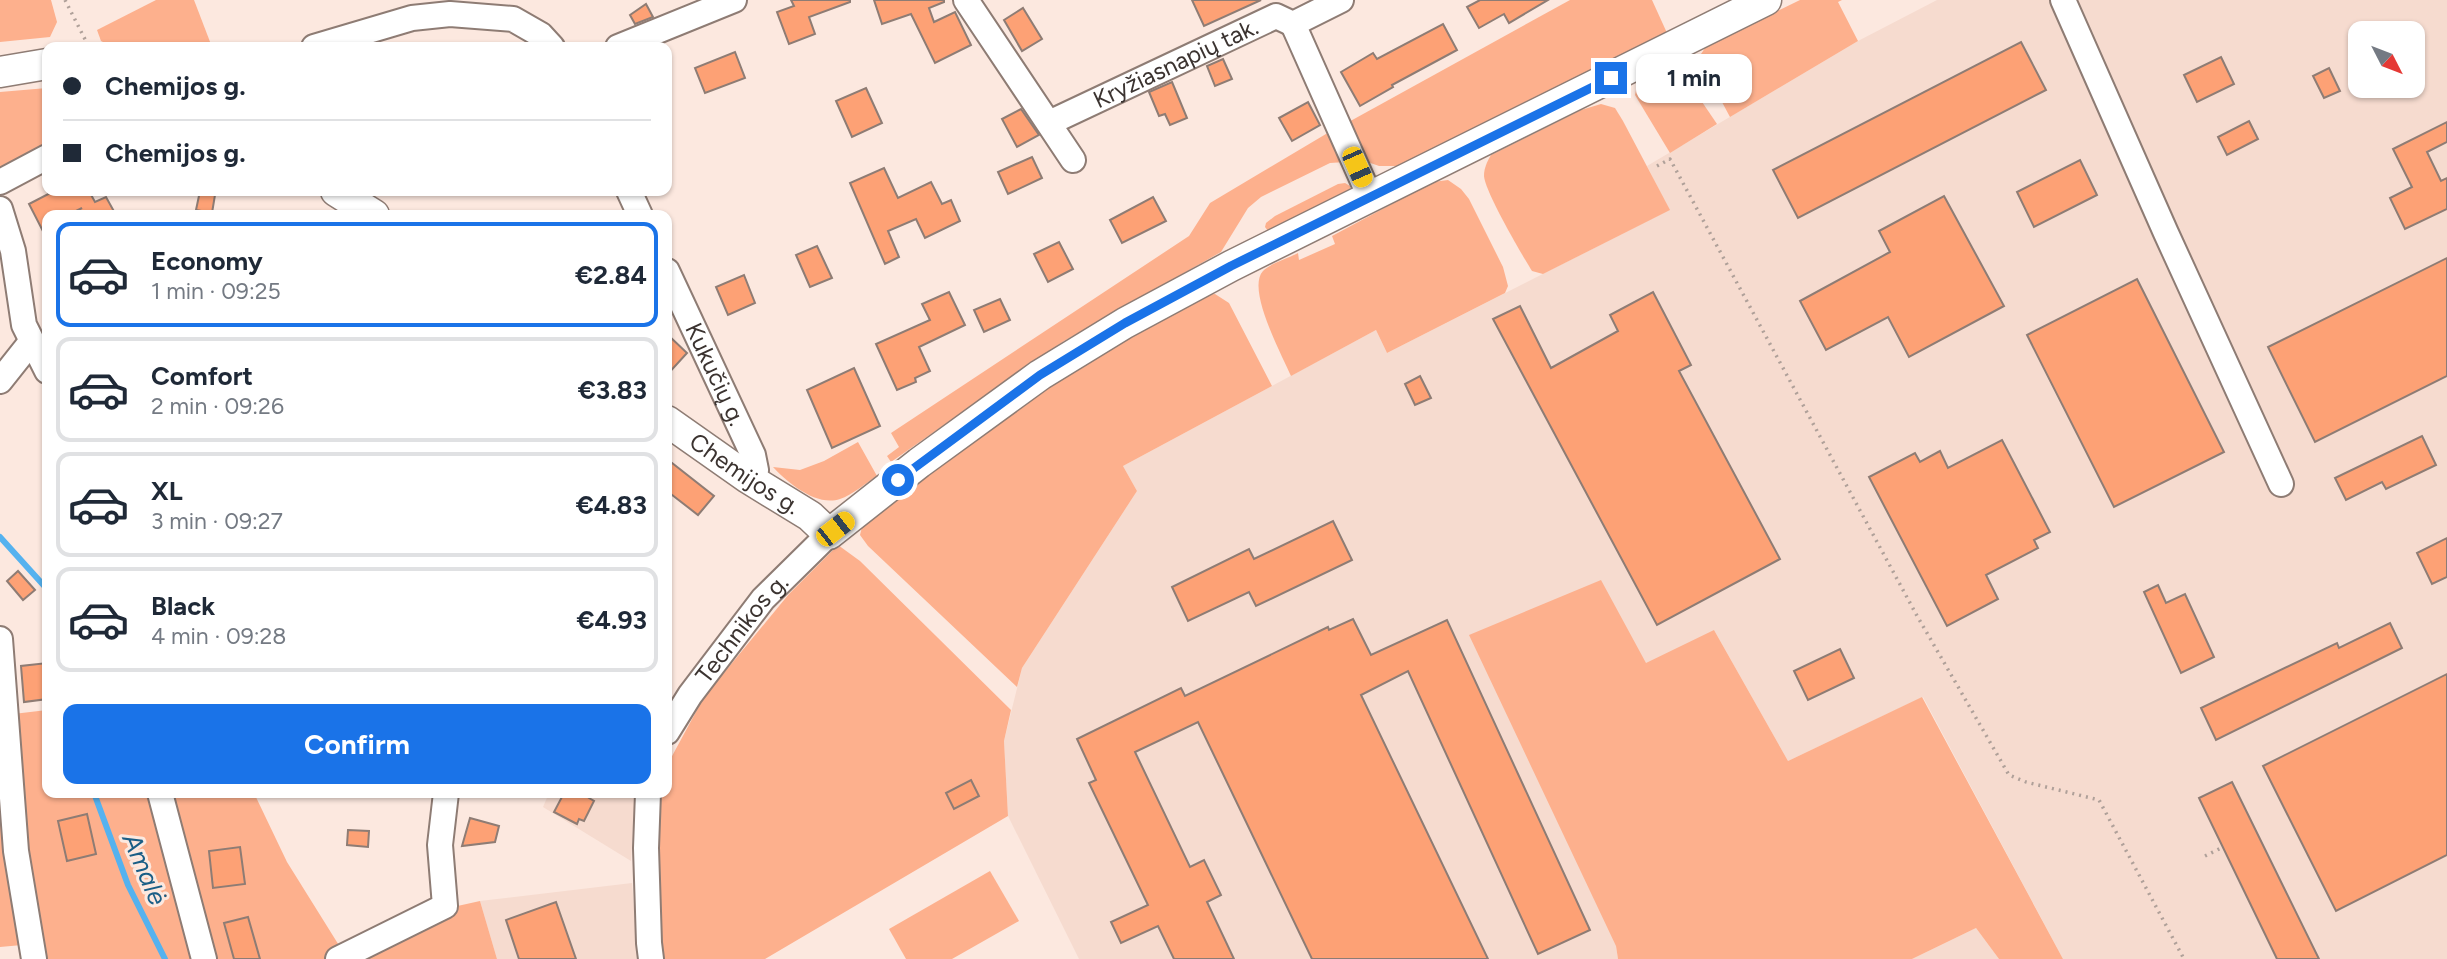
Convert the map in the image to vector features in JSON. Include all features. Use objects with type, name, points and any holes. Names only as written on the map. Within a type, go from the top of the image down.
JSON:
[{"type":"main road","points":[[829,534],[919,463],[1040,375],[1125,323],[1195,284],[1766,0]]},
{"type":"main road","points":[[0,72],[42,65]]},
{"type":"main road","points":[[344,196],[366,210]]},
{"type":"main road","name":"Chemijos g.","points":[[672,425],[748,478],[810,516],[829,534]]},
{"type":"street","points":[[630,42],[734,0]]},
{"type":"street","points":[[965,0],[1073,160]]},
{"type":"street","name":"Kryžiasnapių tak.","points":[[1049,123],[1276,16],[1293,24],[1341,0]]},
{"type":"street","points":[[2063,0],[2281,484]]},
{"type":"street","points":[[332,42],[450,7],[513,19],[541,35],[547,42]]},
{"type":"street","points":[[1293,24],[1370,197]]},
{"type":"street","points":[[0,182],[42,160]]},
{"type":"street","points":[[0,209],[13,251],[24,325],[42,362]]},
{"type":"street","name":"Kukučių g.","points":[[672,282],[753,455],[756,470],[748,478]]},
{"type":"street","points":[[0,381],[31,342]]},
{"type":"street","name":"Technikos g.","points":[[672,724],[690,695],[763,599],[829,534]]},
{"type":"street","points":[[0,639],[16,851],[34,959]]},
{"type":"street","points":[[161,798],[204,959]]},
{"type":"street","points":[[338,959],[445,906],[440,845],[445,798]]},
{"type":"street","points":[[648,798],[646,848],[651,959]]},
{"type":"path","points":[[65,0],[86,42]]},
{"type":"path","points":[[1657,166],[1670,159],[1916,614],[2009,775],[2026,782],[2099,800],[2184,959]]},
{"type":"path","points":[[2205,856],[2223,847]]},
{"type":"shaded area","points":[[0,0],[51,0],[57,22],[50,37],[0,42]]},
{"type":"shaded area","points":[[156,0],[194,0],[210,42],[103,42],[97,30]]},
{"type":"shaded area","points":[[1570,0],[1652,0],[1667,33],[1399,166],[1379,166],[1365,161],[1345,124]]},
{"type":"shaded area","points":[[1800,0],[1842,0],[1838,2],[1858,41],[1730,117],[1700,61],[1701,54],[1707,45]]},
{"type":"shaded area","points":[[1937,0],[2447,0],[2447,959],[2063,959],[1923,697],[1788,761],[1714,630],[1616,946],[1618,959],[1079,959],[1008,816],[1004,741],[1022,668],[1137,491],[1123,466],[1376,330],[1387,353],[1669,210],[1647,166],[1858,41]]},
{"type":"shaded area","points":[[1671,65],[1679,68],[1717,124],[1670,153],[1635,95],[1637,85]]},
{"type":"shaded area","points":[[42,88],[42,148],[0,169],[0,92]]},
{"type":"shaded area","points":[[1601,104],[1615,108],[1670,210],[1543,274],[1532,271],[1486,184],[1484,176],[1487,163],[1491,155],[1581,110]]},
{"type":"shaded area","points":[[1331,131],[1345,162],[1330,163],[1261,197],[1248,208],[1221,252],[1064,341],[891,462],[887,456],[899,447],[891,433],[1189,236],[1210,203]]},
{"type":"shaded area","points":[[1448,180],[1469,199],[1503,267],[1508,286],[1505,293],[1387,353],[1376,330],[1291,376],[1262,307],[1259,280],[1263,271],[1298,253],[1299,260],[1335,244],[1332,236],[1433,182]]},
{"type":"shaded area","points":[[1345,183],[1350,186],[1350,190],[1344,196],[1268,231],[1265,227],[1275,216]]},
{"type":"shaded area","points":[[1215,294],[1229,303],[1272,386],[1123,466],[1137,491],[1022,668],[1017,687],[868,546],[860,535],[863,523],[1040,392],[1132,336],[1206,295]]},
{"type":"shaded area","points":[[858,442],[877,476],[840,499],[831,501],[803,492],[773,467],[800,470],[824,461]]},
{"type":"shaded area","points":[[838,545],[860,561],[1011,710],[1004,741],[1008,816],[765,959],[663,959],[657,897],[660,798],[672,798],[672,756],[704,697],[789,594]]},
{"type":"shaded area","points":[[1601,580],[1646,663],[1714,630],[1788,761],[1922,697],[2063,959],[1999,959],[1976,928],[1912,959],[1618,959],[1616,946],[1469,635]]},
{"type":"shaded area","points":[[0,669],[5,715],[42,711],[42,798],[256,798],[287,862],[345,955],[453,907],[480,901],[497,959],[34,959],[33,944],[0,947]]},
{"type":"shaded area","points":[[547,798],[635,798],[631,861],[543,807]]},
{"type":"shaded area","points":[[990,871],[1019,921],[952,959],[906,959],[889,929]]},
{"type":"shaded area","points":[[632,883],[638,959],[497,959],[480,901]]},
{"type":"shaded area","points":[[1976,928],[1999,959],[1912,959]]},
{"type":"building","points":[[791,0],[850,2],[809,17],[815,34],[789,44],[777,12],[794,6]]},
{"type":"building","points":[[874,0],[944,0],[929,8],[934,22],[955,12],[971,45],[935,63],[911,14],[882,24]]},
{"type":"building","points":[[1192,0],[1261,0],[1204,26]]},
{"type":"building","points":[[1480,0],[1548,0],[1509,23],[1504,14],[1479,28],[1467,7]]},
{"type":"building","points":[[646,4],[653,17],[635,24],[630,15]]},
{"type":"building","points":[[1023,8],[1042,39],[1022,51],[1004,20]]},
{"type":"building","points":[[1443,24],[1457,50],[1392,85],[1393,87],[1360,106],[1341,72],[1373,53],[1377,59]]},
{"type":"building","points":[[2021,42],[2046,90],[1798,218],[1773,170]]},
{"type":"building","points":[[735,52],[745,78],[705,93],[695,68]]},
{"type":"building","points":[[2221,57],[2234,84],[2197,102],[2184,75]]},
{"type":"building","points":[[1223,59],[1232,79],[1215,86],[1207,66]]},
{"type":"building","points":[[2329,68],[2340,91],[2324,98],[2313,76]]},
{"type":"building","points":[[1172,82],[1187,118],[1170,125],[1165,114],[1159,116],[1149,92]]},
{"type":"building","points":[[866,88],[882,123],[852,137],[836,101]]},
{"type":"building","points":[[1308,102],[1320,125],[1292,141],[1279,118]]},
{"type":"building","points":[[1021,109],[1039,135],[1017,147],[1002,119]]},
{"type":"building","points":[[2249,121],[2258,139],[2227,155],[2218,137]]},
{"type":"building","points":[[2447,122],[2447,142],[2427,152],[2441,181],[2447,178],[2447,209],[2405,229],[2390,198],[2412,187],[2393,149]]},
{"type":"building","points":[[1032,157],[1042,178],[1008,194],[998,172]]},
{"type":"building","points":[[2080,160],[2097,195],[2034,227],[2017,192]]},
{"type":"building","points":[[884,168],[898,198],[931,182],[942,204],[951,200],[960,221],[925,238],[916,219],[888,231],[899,257],[885,264],[850,183]]},
{"type":"building","points":[[44,196],[92,196],[95,202],[106,197],[113,210],[42,210],[42,229],[29,204]]},
{"type":"building","points":[[199,196],[215,196],[212,210],[196,210]]},
{"type":"building","points":[[1944,196],[2004,306],[1909,357],[1888,317],[1826,350],[1800,301],[1890,252],[1879,231]]},
{"type":"building","points":[[1153,197],[1166,221],[1122,243],[1110,220]]},
{"type":"building","points":[[1059,242],[1073,269],[1048,282],[1034,254]]},
{"type":"building","points":[[817,246],[832,278],[810,287],[796,255]]},
{"type":"building","points":[[2447,258],[2447,376],[2315,442],[2268,347]]},
{"type":"building","points":[[744,275],[755,303],[728,315],[716,287]]},
{"type":"building","points":[[2137,279],[2224,452],[2114,507],[2027,335]]},
{"type":"building","points":[[949,292],[965,325],[919,347],[930,371],[915,378],[916,382],[897,390],[876,344],[930,320],[922,304]]},
{"type":"building","points":[[1653,292],[1691,365],[1679,371],[1780,559],[1657,625],[1493,319],[1520,306],[1551,368],[1618,331],[1610,315]]},
{"type":"building","points":[[1000,299],[1010,320],[984,332],[974,310]]},
{"type":"building","points":[[672,339],[687,353],[672,370]]},
{"type":"building","points":[[854,368],[880,426],[832,448],[807,390]]},
{"type":"building","points":[[1420,376],[1431,398],[1415,405],[1405,384]]},
{"type":"building","points":[[2422,436],[2436,465],[2386,489],[2382,482],[2346,500],[2335,478]]},
{"type":"building","points":[[2002,440],[2050,532],[2034,540],[2038,548],[1986,575],[1998,599],[1947,626],[1869,477],[1915,453],[1920,462],[1940,451],[1948,468]]},
{"type":"building","points":[[672,463],[714,496],[698,515],[672,495]]},
{"type":"building","points":[[1333,521],[1352,560],[1256,606],[1249,592],[1188,621],[1172,587],[1249,549],[1254,559]]},
{"type":"building","points":[[2447,538],[2447,577],[2432,584],[2417,553]]},
{"type":"building","points":[[18,571],[35,590],[23,600],[7,581]]},
{"type":"building","points":[[2158,585],[2166,603],[2185,594],[2214,657],[2181,673],[2144,592]]},
{"type":"building","points":[[1353,619],[1371,655],[1447,620],[1590,930],[1538,954],[1408,671],[1361,695],[1488,959],[1312,959],[1198,722],[1135,752],[1190,867],[1204,860],[1221,895],[1207,902],[1234,959],[1174,959],[1158,926],[1121,943],[1111,922],[1148,905],[1089,783],[1096,780],[1077,739],[1181,688],[1185,696],[1328,627],[1329,630]]},
{"type":"building","points":[[2390,623],[2402,648],[2216,740],[2201,708],[2337,643],[2339,648]]},
{"type":"building","points":[[1840,649],[1854,678],[1808,700],[1794,671]]},
{"type":"building","points":[[42,664],[42,700],[24,702],[21,666]]},
{"type":"building","points":[[2447,674],[2447,855],[2336,911],[2263,766]]},
{"type":"building","points":[[971,780],[979,796],[954,809],[946,793]]},
{"type":"building","points":[[2232,782],[2319,959],[2277,959],[2199,798]]},
{"type":"building","points":[[561,798],[589,798],[594,801],[584,821],[579,819],[577,824],[554,812]]},
{"type":"building","points":[[87,814],[96,854],[67,861],[58,821]]},
{"type":"building","points":[[470,818],[499,826],[495,842],[462,846]]},
{"type":"building","points":[[348,830],[369,831],[368,847],[347,845]]},
{"type":"building","points":[[240,847],[245,884],[213,888],[209,851]]},
{"type":"building","points":[[556,902],[576,959],[519,959],[506,920]]},
{"type":"building","points":[[248,917],[260,959],[234,959],[224,923]]},
{"type":"waterway","name":"Amalė","points":[[0,537],[42,583]]},
{"type":"waterway","name":"Amalė","points":[[96,798],[128,885],[165,959]]},
{"type":"route","points":[[898,480],[1040,375],[1125,323],[1195,284],[1611,78]]}]
